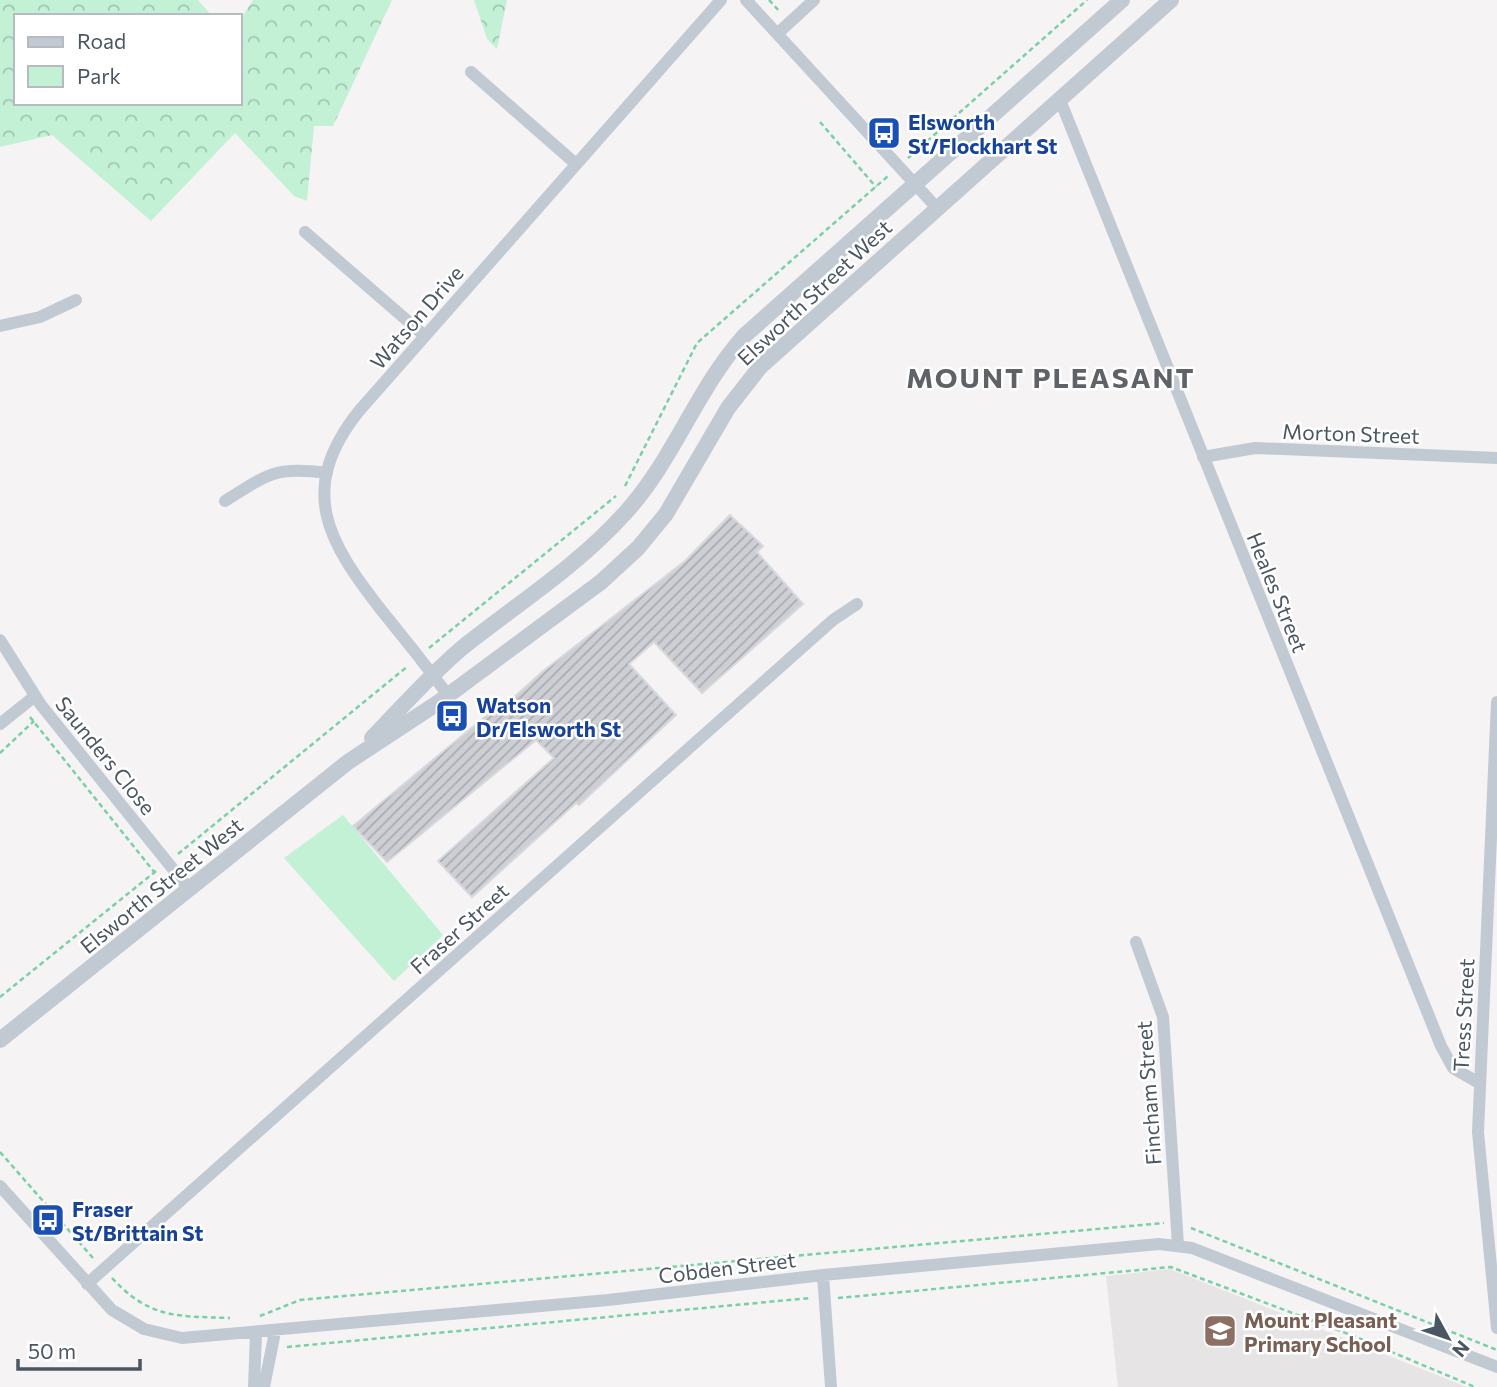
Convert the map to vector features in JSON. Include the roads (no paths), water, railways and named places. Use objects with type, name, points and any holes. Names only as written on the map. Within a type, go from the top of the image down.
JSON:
[{"type":"street","name":"Watson Drive","points":[[448,695],[433,675],[422,651],[338,550],[325,504],[327,473],[334,452],[352,419],[721,0]]},
{"type":"street","points":[[746,0],[937,208]]},
{"type":"street","points":[[777,34],[814,0]]},
{"type":"street","name":"Elsworth Street West","points":[[348,762],[433,675],[613,525],[661,467],[701,392],[729,353],[915,183],[1122,0]]},
{"type":"street","name":"Elsworth Street West","points":[[0,1040],[348,762],[448,695],[586,595],[629,556],[677,498],[728,408],[760,367],[1171,0]]},
{"type":"street","points":[[471,72],[576,164]]},
{"type":"street","name":"Heales Street","points":[[1060,100],[1441,1046],[1457,1072],[1479,1083]]},
{"type":"street","points":[[305,232],[425,336]]},
{"type":"street","points":[[0,326],[40,317],[76,300]]},
{"type":"street","name":"Morton Street","points":[[1203,457],[1255,448],[1497,458]]},
{"type":"street","points":[[225,501],[277,471],[295,469],[327,473]]},
{"type":"street","name":"Fraser Street","points":[[87,1284],[823,629],[857,604]]},
{"type":"street","name":"Saunders Close","points":[[0,640],[35,696],[189,889]]},
{"type":"street","points":[[0,724],[35,696]]},
{"type":"street","name":"Tress Street","points":[[1497,702],[1479,1083],[1479,1154],[1497,1328]]},
{"type":"street","name":"Fincham Street","points":[[1136,942],[1163,1017],[1178,1245]]},
{"type":"street","name":"Cobden Street","points":[[0,1186],[87,1284],[122,1317],[154,1332],[182,1338],[275,1332],[656,1295],[823,1275],[1132,1245],[1178,1245],[1223,1259],[1497,1367]]},
{"type":"street","points":[[823,1275],[831,1387]]},
{"type":"street","points":[[264,1387],[275,1332]]},
{"type":"street","points":[[254,1387],[256,1333]]},
{"type":"place","name":"Elsworth St/Flockhart St","points":[[884,133]]},
{"type":"place","name":"Watson Dr/Elsworth St","points":[[452,716]]},
{"type":"place","name":"Fraser St/Brittain St","points":[[48,1220]]},
{"type":"place","name":"Mount Pleasant Primary School","points":[[1220,1331]]},
{"type":"district","name":"MOUNT PLEASANT","points":[[1051,377]]}]
